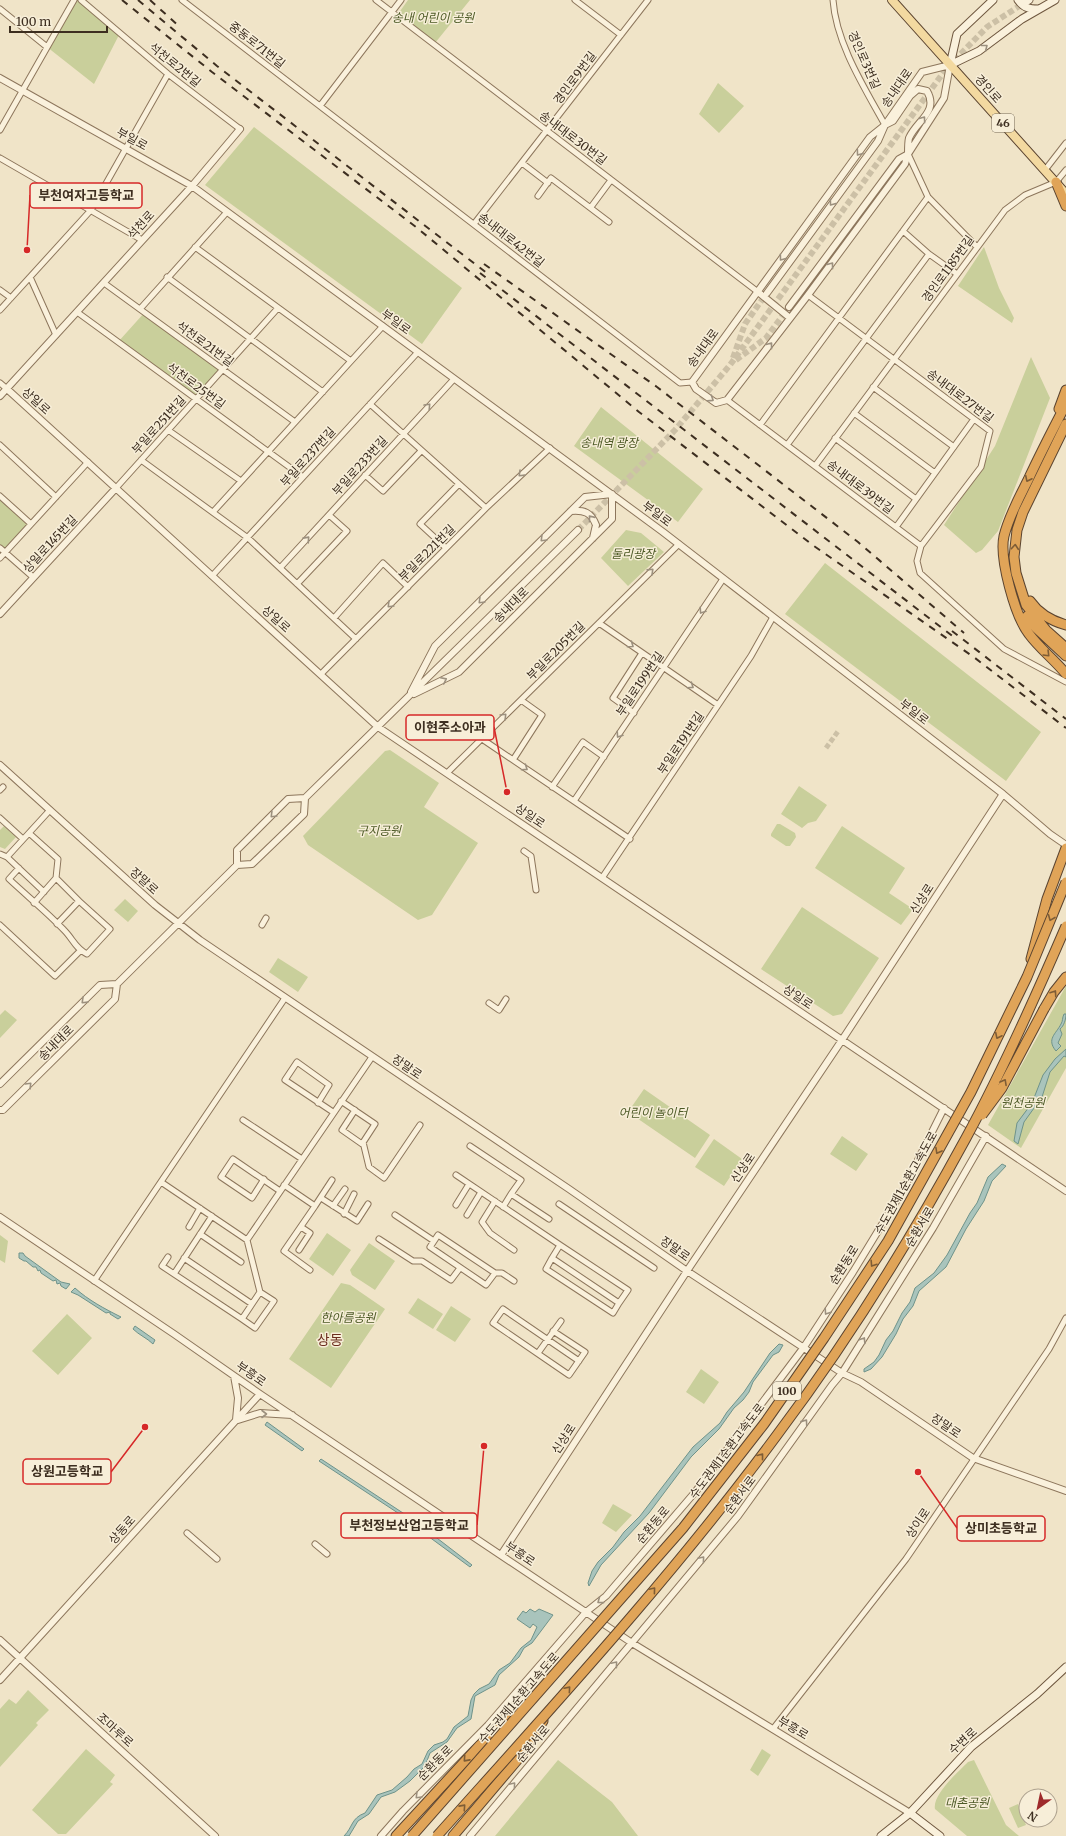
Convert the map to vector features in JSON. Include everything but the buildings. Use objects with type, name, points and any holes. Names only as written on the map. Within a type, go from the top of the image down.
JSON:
[{"type":"highway","points":[[1056,182],[1066,206]]},
{"type":"highway","points":[[1045,444],[1066,390]]},
{"type":"highway","points":[[1066,404],[1014,508],[1004,537],[1004,557],[1010,585],[1021,609],[1066,656]]},
{"type":"highway","points":[[1066,424],[1023,512],[1017,530],[1014,557],[1026,606],[1066,674]]},
{"type":"highway","points":[[1052,454],[1066,431]]},
{"type":"highway","points":[[1037,625],[1055,622],[1066,625]]},
{"type":"highway","points":[[1037,625],[1066,648]]},
{"type":"highway","points":[[1026,977],[1047,898],[1066,848]]},
{"type":"highway","name":"수도권제1순환고속도로","points":[[412,1836],[537,1696],[683,1528],[764,1424],[824,1338],[888,1241],[971,1092],[1026,977],[1066,882]]},
{"type":"highway","name":"100","points":[[438,1836],[553,1707],[699,1536],[778,1435],[839,1348],[902,1250],[966,1137],[1032,1002],[1066,926]]},
{"type":"highway","points":[[966,1137],[1002,1088],[1054,992],[1066,977]]},
{"type":"highway","points":[[396,1836],[478,1746],[537,1696]]},
{"type":"highway","points":[[453,1836],[519,1758],[553,1707]]},
{"type":"main road","name":"경인로","points":[[892,0],[1066,194]]},
{"type":"main road","points":[[950,64],[957,34],[993,0]]},
{"type":"main road","points":[[1018,0],[1023,6],[1029,9],[1040,9]]},
{"type":"main road","points":[[950,64],[979,51],[1022,19],[1055,0]]},
{"type":"main road","name":"수변로","points":[[881,1836],[910,1813],[967,1750],[1037,1694],[1066,1667]]},
{"type":"main road","name":"부흥로","points":[[910,1813],[940,1836]]},
{"type":"street","points":[[0,130],[74,0]]},
{"type":"street","name":"석천로2번길","points":[[81,0],[168,74],[240,129]]},
{"type":"street","name":"중동로71번길","points":[[182,0],[320,106]]},
{"type":"street","name":"송내대로30번길","points":[[376,0],[758,292]]},
{"type":"street","points":[[320,106],[401,0]]},
{"type":"street","points":[[575,0],[621,35]]},
{"type":"street","name":"경인로9번길","points":[[474,224],[648,0]]},
{"type":"street","name":"경인로3번길","points":[[833,0],[834,16],[855,69],[885,125]]},
{"type":"street","points":[[0,9],[47,47]]},
{"type":"street","points":[[789,307],[899,159],[908,154],[944,98],[950,64]]},
{"type":"street","name":"송내대로","points":[[767,293],[878,141],[885,125],[922,72],[950,64]]},
{"type":"street","points":[[0,310],[91,210],[168,74]]},
{"type":"street","name":"부일로","points":[[0,78],[192,186],[679,544],[1003,794],[1050,834],[1066,845]]},
{"type":"street","points":[[727,400],[808,295],[905,164],[908,154],[909,138],[929,110],[932,99],[927,91],[918,89],[910,96],[892,121],[885,125]]},
{"type":"street","name":"송내대로42번길","points":[[320,106],[680,383],[692,382]]},
{"type":"street","name":"송내대로","points":[[727,400],[716,403],[696,389],[692,382],[870,137],[885,125]]},
{"type":"street","name":"석천로","points":[[0,396],[192,186],[240,129]]},
{"type":"street","points":[[1045,170],[1066,143]]},
{"type":"street","points":[[908,154],[928,197],[977,247]]},
{"type":"street","points":[[0,158],[142,240]]},
{"type":"street","points":[[522,163],[548,183]]},
{"type":"street","points":[[1056,182],[1066,170]]},
{"type":"street","points":[[538,196],[551,178],[609,222]]},
{"type":"street","points":[[591,207],[611,180]]},
{"type":"street","name":"경인로1185번길","points":[[815,466],[977,247],[1011,204],[1025,195],[1056,182]]},
{"type":"street","points":[[760,425],[928,197]]},
{"type":"street","points":[[140,309],[167,277],[227,212]]},
{"type":"street","points":[[903,231],[929,254],[957,274]]},
{"type":"street","points":[[195,247],[351,361]]},
{"type":"street","points":[[787,445],[929,254]]},
{"type":"street","points":[[30,277],[56,335]]},
{"type":"street","points":[[167,277],[250,340],[323,392]]},
{"type":"street","name":"석천로21번길","points":[[104,283],[295,422]]},
{"type":"street","points":[[0,290],[10,298]]},
{"type":"street","points":[[758,292],[790,318]]},
{"type":"street","name":"송내대로27번길","points":[[808,295],[990,431],[981,467],[921,546]]},
{"type":"street","name":"부일로251번길","points":[[116,488],[278,308]]},
{"type":"street","name":"석천로25번길","points":[[77,312],[303,477]]},
{"type":"street","points":[[213,512],[383,326]]},
{"type":"street","name":"부일로237번길","points":[[212,576],[418,352]]},
{"type":"street","name":"부일로233번길","points":[[280,568],[454,378]]},
{"type":"street","points":[[0,383],[7,389]]},
{"type":"street","points":[[873,387],[954,447]]},
{"type":"street","name":"상일로","points":[[7,389],[378,727],[1066,1190]]},
{"type":"street","name":"송내대로39번길","points":[[727,400],[921,546]]},
{"type":"street","points":[[370,404],[486,508]]},
{"type":"street","points":[[854,413],[935,473]]},
{"type":"street","points":[[896,527],[974,419]]},
{"type":"street","points":[[168,430],[241,482]]},
{"type":"street","points":[[835,438],[916,499]]},
{"type":"street","points":[[0,446],[56,497]]},
{"type":"street","name":"부일로221번길","points":[[320,674],[486,508],[550,448]]},
{"type":"street","points":[[0,456],[5,450]]},
{"type":"street","points":[[365,475],[383,491],[421,451]]},
{"type":"street","points":[[141,460],[248,538],[356,639]]},
{"type":"street","points":[[0,558],[88,462]]},
{"type":"street","points":[[446,548],[420,524],[459,484]]},
{"type":"street","name":"상일로145번길","points":[[0,614],[116,488]]},
{"type":"street","name":"송내대로","points":[[612,494],[612,519],[459,672],[409,697],[435,646],[585,498],[612,494]]},
{"type":"street","points":[[0,496],[31,524]]},
{"type":"street","points":[[571,511],[583,510],[593,516],[596,525],[592,539]]},
{"type":"street","points":[[297,584],[347,531],[329,515]]},
{"type":"street","name":"송내대로","points":[[305,798],[578,530]]},
{"type":"street","name":"부일로205번길","points":[[447,773],[679,544]]},
{"type":"street","points":[[921,546],[917,561],[920,573],[1004,649],[1066,682]]},
{"type":"street","points":[[0,548],[33,577]]},
{"type":"street","points":[[334,618],[383,563],[408,587]]},
{"type":"street","name":"부일로199번길","points":[[574,801],[723,579]]},
{"type":"street","name":"부일로191번길","points":[[602,878],[630,839],[751,656],[773,617]]},
{"type":"street","points":[[599,623],[718,705]]},
{"type":"street","points":[[634,713],[613,698],[642,653]]},
{"type":"street","points":[[513,760],[542,714],[521,700]]},
{"type":"street","points":[[482,739],[630,839]]},
{"type":"street","points":[[552,787],[582,742],[604,757]]},
{"type":"street","name":"장말로","points":[[0,765],[155,905],[200,940],[285,998],[569,1189],[687,1271],[842,1373],[861,1382],[973,1458],[1066,1491]]},
{"type":"street","name":"신상로","points":[[501,1555],[1003,794]]},
{"type":"street","points":[[305,798],[304,814],[252,864],[237,865],[237,850],[288,799],[305,798]]},
{"type":"street","points":[[7,857],[50,810]]},
{"type":"street","points":[[0,818],[23,839]]},
{"type":"street","points":[[29,833],[58,859],[56,878],[34,902]]},
{"type":"street","points":[[524,851],[531,856],[536,890]]},
{"type":"street","points":[[0,854],[7,857],[44,892]]},
{"type":"street","name":"송내대로","points":[[0,1110],[3,1110],[115,999],[117,984],[237,865]]},
{"type":"street","points":[[19,868],[9,879],[68,934],[74,945],[80,951],[87,954],[110,929],[56,878]]},
{"type":"street","points":[[58,924],[79,901]]},
{"type":"street","points":[[262,925],[266,918]]},
{"type":"street","points":[[0,925],[55,976],[80,951]]},
{"type":"street","name":"송내대로","points":[[0,1084],[100,985],[117,984]]},
{"type":"street","points":[[94,1281],[285,998]]},
{"type":"street","points":[[488,1003],[499,1010],[506,999]]},
{"type":"street","points":[[247,1240],[372,1056]]},
{"type":"street","points":[[318,1103],[329,1085],[297,1062],[285,1080],[318,1103],[333,1112]]},
{"type":"street","points":[[341,1101],[375,1124],[363,1142],[369,1167],[384,1178],[420,1125]]},
{"type":"street","name":"순환동로","points":[[381,1836],[403,1811],[488,1724],[586,1612],[606,1596],[652,1545],[696,1491],[804,1347],[853,1272],[903,1190],[944,1108]]},
{"type":"street","points":[[355,1110],[342,1130],[362,1144],[363,1142]]},
{"type":"street","points":[[244,1120],[302,1159]]},
{"type":"street","name":"순환서로","points":[[470,1836],[738,1516],[832,1384],[842,1373],[929,1235],[986,1136]]},
{"type":"street","points":[[470,1146],[521,1180],[503,1207]]},
{"type":"street","points":[[264,1180],[252,1198],[221,1177],[233,1159],[264,1180],[280,1191]]},
{"type":"street","points":[[456,1175],[628,1290],[613,1313],[546,1269],[560,1245]]},
{"type":"street","points":[[310,1270],[284,1252],[332,1180]]},
{"type":"street","points":[[161,1182],[247,1240],[260,1292],[274,1301],[256,1328],[162,1266],[168,1257]]},
{"type":"street","points":[[456,1205],[469,1184]]},
{"type":"street","points":[[284,1185],[314,1206]]},
{"type":"street","points":[[333,1206],[345,1189]]},
{"type":"street","points":[[467,1215],[481,1192]]},
{"type":"street","points":[[344,1214],[354,1194]]},
{"type":"street","points":[[511,1194],[549,1219]]},
{"type":"street","points":[[321,1198],[356,1221],[368,1204]]},
{"type":"street","points":[[495,1201],[482,1222],[490,1233],[514,1250]]},
{"type":"street","points":[[559,1204],[654,1268]]},
{"type":"street","points":[[188,1227],[200,1208]]},
{"type":"street","points":[[394,1215],[434,1241]]},
{"type":"street","points":[[174,1274],[212,1216]]},
{"type":"street","name":"부흥로","points":[[0,1217],[260,1394],[632,1643],[910,1813]]},
{"type":"street","points":[[299,1250],[310,1234],[301,1227]]},
{"type":"street","points":[[200,1234],[241,1262]]},
{"type":"street","points":[[495,1273],[486,1285],[430,1247],[438,1235],[495,1273],[502,1273],[514,1281]]},
{"type":"street","points":[[379,1239],[413,1261],[422,1261],[451,1280],[460,1268]]},
{"type":"street","points":[[184,1258],[252,1304]]},
{"type":"street","points":[[552,1258],[619,1303]]},
{"type":"street","points":[[242,1319],[260,1292]]},
{"type":"street","points":[[553,1331],[585,1352],[579,1361],[569,1375],[493,1322],[503,1309],[579,1361]]},
{"type":"street","name":"상이로","points":[[774,1729],[906,1560],[973,1458],[1049,1349],[1066,1318]]},
{"type":"street","points":[[538,1353],[561,1320]]},
{"type":"street","points":[[234,1376],[238,1398],[236,1420],[260,1413],[293,1416]]},
{"type":"street","name":"상동로","points":[[0,1680],[260,1394]]},
{"type":"street","points":[[187,1533],[217,1559]]},
{"type":"street","points":[[315,1544],[327,1554]]},
{"type":"street","name":"조마루로","points":[[0,1640],[215,1836]]},
{"type":"green space","points":[[74,0],[81,0],[120,33],[94,84],[47,47]]},
{"type":"green space","name":"송내 어린이 공원","points":[[408,0],[470,0],[435,43],[398,14]]},
{"type":"green space","points":[[718,83],[744,106],[719,133],[699,114]]},
{"type":"green space","points":[[254,127],[462,288],[422,344],[205,185]]},
{"type":"green space","points":[[984,247],[999,288],[1014,318],[1012,323],[958,286]]},
{"type":"green space","points":[[145,312],[223,369],[196,399],[118,342]]},
{"type":"green space","points":[[1031,357],[1050,398],[998,531],[982,550],[976,553],[944,525],[995,446]]},
{"type":"green space","name":"송내역 광장","points":[[601,407],[703,489],[678,522],[574,446]]},
{"type":"green space","points":[[0,496],[31,524],[5,553],[0,548]]},
{"type":"green space","name":"둘리광장","points":[[626,530],[641,533],[664,552],[628,586],[601,558]]},
{"type":"green space","points":[[825,563],[1041,732],[1006,781],[785,614]]},
{"type":"green space","name":"구지공원","points":[[390,750],[439,783],[424,807],[478,843],[432,915],[418,920],[308,845],[303,836],[385,751]]},
{"type":"green space","points":[[799,786],[827,805],[816,821],[808,823],[802,828],[781,814]]},
{"type":"green space","points":[[777,824],[780,824],[795,833],[796,837],[790,846],[786,846],[771,836]]},
{"type":"green space","points":[[4,826],[16,837],[5,849],[0,847],[0,830]]},
{"type":"green space","points":[[842,826],[905,868],[889,893],[913,909],[901,925],[815,868]]},
{"type":"green space","points":[[125,899],[138,911],[128,922],[114,910]]},
{"type":"green space","points":[[802,907],[879,958],[842,1014],[833,1016],[761,969]]},
{"type":"green space","points":[[278,958],[308,977],[298,992],[269,972]]},
{"type":"green space","name":"원천공원","points":[[1066,986],[1066,1068],[1021,1148],[988,1125]]},
{"type":"green space","points":[[5,1010],[17,1020],[0,1038],[0,1015]]},
{"type":"green space","name":"어린이 놀이터","points":[[644,1089],[710,1135],[695,1158],[628,1112]]},
{"type":"green space","points":[[842,1136],[868,1154],[856,1171],[830,1154]]},
{"type":"green space","points":[[714,1139],[742,1159],[724,1186],[695,1167]]},
{"type":"green space","points":[[327,1233],[351,1250],[333,1276],[309,1259]]},
{"type":"green space","points":[[0,1235],[8,1241],[5,1263],[0,1260]]},
{"type":"green space","points":[[369,1243],[395,1261],[375,1290],[352,1275],[350,1270]]},
{"type":"green space","name":"한아름공원","points":[[341,1283],[350,1285],[385,1309],[331,1388],[289,1359]]},
{"type":"green space","points":[[418,1298],[443,1314],[433,1329],[408,1313]]},
{"type":"green space","points":[[451,1306],[471,1319],[455,1342],[436,1330]]},
{"type":"green space","points":[[67,1314],[92,1338],[58,1375],[32,1351]]},
{"type":"green space","points":[[701,1369],[719,1382],[704,1404],[686,1392]]},
{"type":"green space","points":[[613,1504],[632,1515],[616,1532],[602,1523]]},
{"type":"green space","points":[[28,1690],[49,1710],[36,1723],[38,1725],[0,1767],[0,1709],[9,1699],[16,1704]]},
{"type":"green space","points":[[86,1749],[115,1775],[110,1782],[113,1784],[66,1834],[58,1834],[32,1810]]},
{"type":"green space","points":[[762,1749],[771,1755],[758,1776],[750,1770]]},
{"type":"green space","points":[[558,1760],[612,1802],[638,1836],[495,1836]]},
{"type":"green space","name":"대촌공원","points":[[974,1760],[1006,1825],[1019,1836],[967,1836],[935,1809],[937,1797],[941,1791],[968,1762]]},
{"type":"green space","points":[[1018,1804],[1018,1828],[1009,1808]]},
{"type":"water","points":[[1064,1014],[1066,1014],[1066,1018],[1060,1029],[1062,1034],[1058,1043],[1061,1046],[1056,1051],[1053,1047],[1052,1040],[1062,1023]]},
{"type":"water","points":[[1066,1049],[1066,1057],[1064,1056],[1050,1072],[1042,1097],[1024,1122],[1018,1144],[1014,1141],[1017,1123],[1032,1103],[1043,1075],[1055,1059]]},
{"type":"water","points":[[1002,1164],[1006,1166],[992,1181],[984,1201],[966,1229],[946,1267],[919,1291],[913,1306],[903,1319],[882,1357],[871,1369],[864,1372],[864,1369],[874,1362],[879,1355],[886,1340],[910,1302],[915,1288],[934,1273],[947,1255],[977,1203],[988,1177]]},
{"type":"water","points":[[19,1253],[23,1253],[61,1282],[70,1284],[66,1289],[61,1286],[60,1283],[57,1284],[56,1280],[53,1281],[41,1273],[40,1270],[38,1271],[36,1267],[33,1267],[26,1261],[19,1258]]},
{"type":"water","points":[[75,1288],[91,1300],[121,1317],[118,1319],[110,1314],[110,1312],[106,1313],[71,1292]]},
{"type":"water","points":[[135,1326],[155,1340],[153,1344],[133,1329]]},
{"type":"water","points":[[779,1344],[783,1345],[779,1352],[773,1355],[753,1382],[749,1392],[743,1400],[734,1408],[719,1429],[691,1457],[649,1513],[601,1565],[589,1586],[588,1583],[592,1571],[598,1562],[640,1516],[693,1447],[720,1423],[744,1392],[770,1353]]},
{"type":"water","points":[[267,1422],[304,1449],[302,1451],[265,1425]]},
{"type":"water","points":[[321,1459],[406,1515],[404,1517],[319,1461]]},
{"type":"water","points":[[420,1525],[472,1565],[470,1567],[417,1528]]},
{"type":"water","points":[[530,1609],[535,1612],[539,1609],[553,1615],[532,1643],[524,1648],[519,1657],[499,1675],[495,1685],[475,1696],[471,1719],[457,1728],[447,1742],[430,1753],[425,1766],[410,1781],[395,1792],[381,1797],[369,1814],[358,1821],[349,1836],[344,1836],[357,1817],[365,1813],[377,1795],[392,1790],[414,1769],[422,1764],[428,1751],[434,1745],[447,1739],[454,1727],[468,1716],[471,1700],[474,1694],[479,1689],[489,1684],[499,1670],[510,1663],[521,1648],[531,1640],[537,1627],[533,1624],[530,1628],[517,1619],[523,1611],[526,1613]]},
{"type":"tunnel","points":[[578,530],[675,430],[730,365],[946,69],[987,27],[1024,3]]},
{"type":"tunnel","points":[[733,358],[745,324],[766,294]]},
{"type":"tunnel","points":[[736,360],[766,338],[789,307]]},
{"type":"tunnel","points":[[826,748],[839,730]]},
{"type":"railway","points":[[122,0],[212,72],[416,227],[639,412],[814,546],[975,658],[1066,728]]},
{"type":"railway","points":[[138,0],[217,66],[488,274]]},
{"type":"railway","points":[[150,0],[181,28]]},
{"type":"railway","points":[[484,264],[657,387],[858,542],[964,633]]},
{"type":"railway","points":[[480,273],[955,638]]},
{"type":"railway","points":[[952,631],[1066,719]]},
{"type":"place","name":"부천여자고등학교","points":[[27,250]]},
{"type":"place","name":"이현주소아과","points":[[507,792]]},
{"type":"place","name":"상원고등학교","points":[[145,1427]]},
{"type":"place","name":"부천정보산업고등학교","points":[[484,1446]]},
{"type":"place","name":"상미초등학교","points":[[918,1472]]},
{"type":"district","name":"상동","points":[[330,1340]]}]
